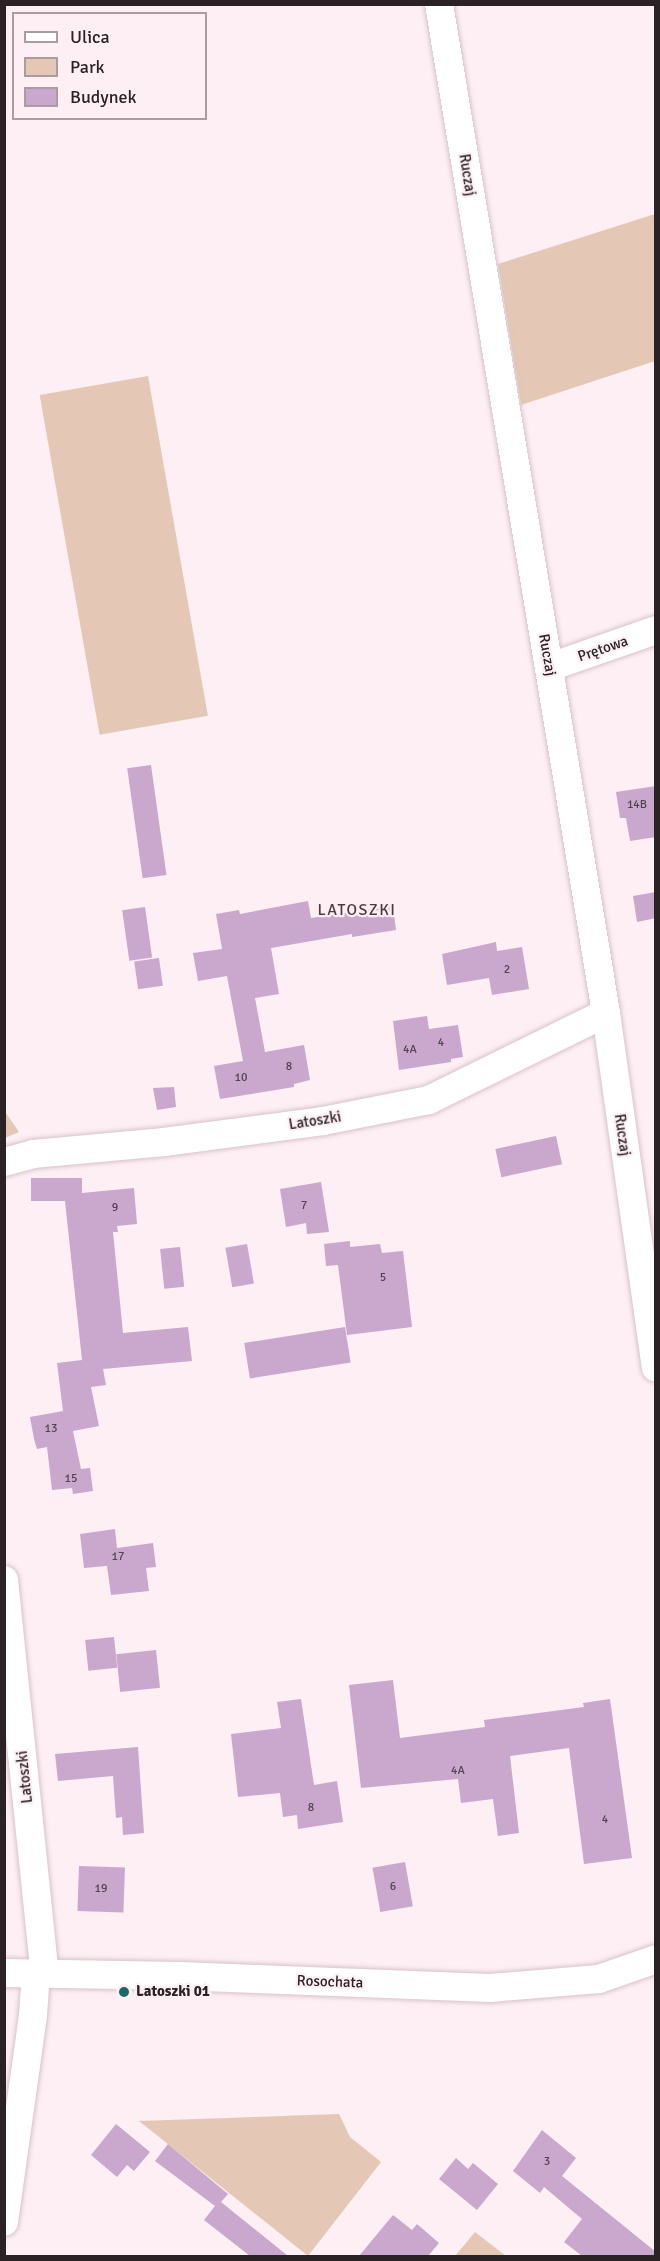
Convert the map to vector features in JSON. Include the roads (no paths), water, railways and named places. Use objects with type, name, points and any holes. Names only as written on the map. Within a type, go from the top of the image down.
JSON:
[{"type":"street","name":"Ruczaj","points":[[439,4],[606,1013],[651,1305],[656,1367]]},
{"type":"street","name":"Prętowa","points":[[550,667],[656,630]]},
{"type":"street","name":"Latoszki","points":[[4,1162],[33,1154],[164,1142],[323,1121],[429,1100],[606,1013]]},
{"type":"street","name":"Latoszki","points":[[4,1580],[40,1973],[4,2222]]},
{"type":"street","name":"Rosochata","points":[[4,1973],[179,1976],[490,1988],[599,1979],[654,1960]]},
{"type":"place","name":"Latoszki 01","points":[[124,1992]]},
{"type":"district","name":"LATOSZKI","points":[[357,910]]}]
